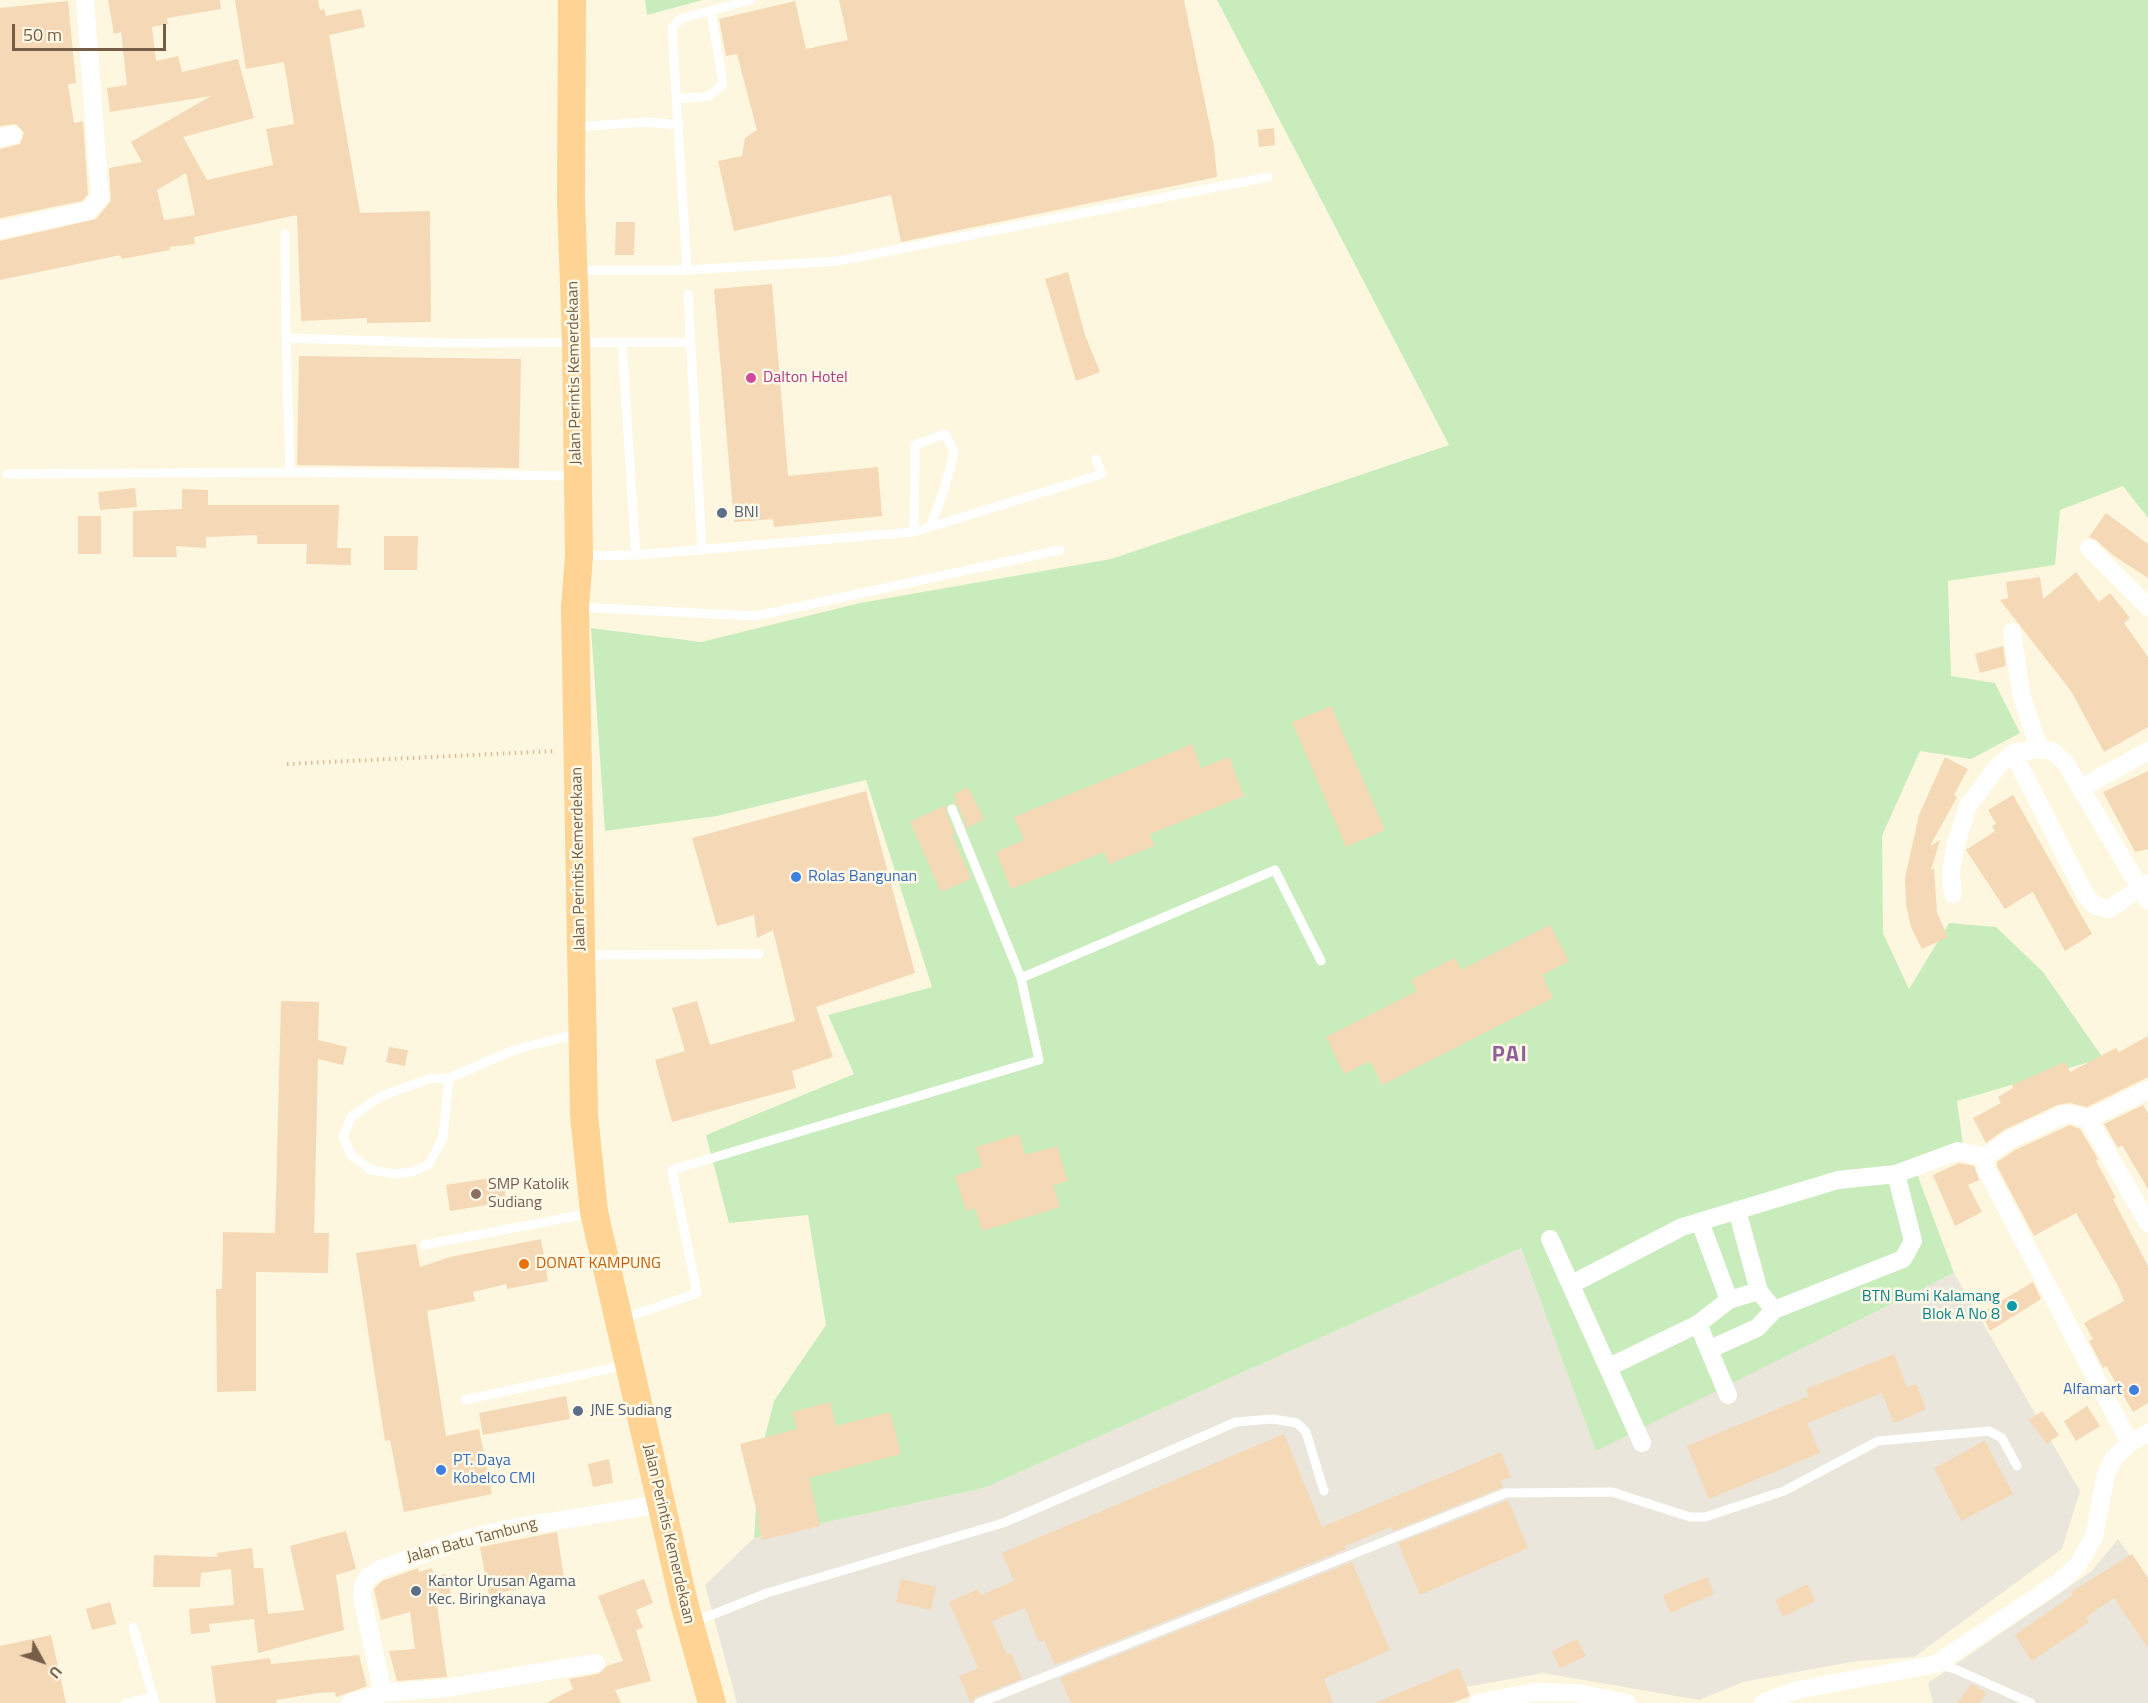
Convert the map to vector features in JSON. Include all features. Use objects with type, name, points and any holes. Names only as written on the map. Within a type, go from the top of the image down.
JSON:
[{"type":"highway","name":"Jalan Perintis Kemerdekaan","points":[[572,0],[573,270],[579,556],[574,607],[584,1115],[594,1212],[660,1504],[689,1623],[712,1703]]},
{"type":"street","points":[[0,230],[88,211],[100,198],[86,0]]},
{"type":"street","points":[[2089,548],[2148,607]]},
{"type":"street","points":[[2012,632],[2021,693],[2039,749]]},
{"type":"street","points":[[1953,894],[1951,872],[1968,806],[1997,767],[2013,753],[2039,749],[2052,751],[2065,762],[2145,891],[2109,909],[2094,905],[2085,894],[2013,753]]},
{"type":"street","points":[[2081,788],[2148,751]]},
{"type":"street","points":[[1572,1284],[1682,1227],[1838,1180],[1896,1174],[1958,1151],[1985,1157],[2009,1140],[2062,1115],[2070,1114],[2088,1119],[2148,1090]]},
{"type":"street","points":[[2088,1119],[2148,1223]]},
{"type":"street","points":[[1985,1157],[1986,1170],[2130,1443]]},
{"type":"street","points":[[1710,1349],[1756,1328],[1774,1310],[1903,1259],[1913,1241],[1896,1174]]},
{"type":"street","points":[[1737,1210],[1760,1291],[1774,1310]]},
{"type":"street","points":[[1700,1222],[1729,1300]]},
{"type":"street","points":[[1550,1239],[1642,1443]]},
{"type":"street","points":[[1609,1367],[1698,1324],[1729,1300],[1760,1291]]},
{"type":"street","points":[[1698,1324],[1728,1395]]},
{"type":"street","points":[[1763,1703],[1797,1690],[1936,1664],[2059,1582],[2078,1565],[2094,1538],[2106,1474],[2114,1458],[2130,1443],[2148,1433]]},
{"type":"street","name":"Jalan Batu Tambung","points":[[383,1693],[362,1597],[363,1586],[368,1577],[380,1569],[470,1538],[512,1528],[660,1504]]},
{"type":"street","points":[[350,1703],[383,1693],[449,1695],[596,1663]]},
{"type":"street","points":[[1478,1703],[1526,1693],[1627,1703]]},
{"type":"lane","points":[[687,270],[672,28],[680,19],[751,0]]},
{"type":"lane","points":[[677,99],[709,96],[723,84],[724,77],[711,11]]},
{"type":"lane","points":[[572,127],[647,122],[679,125]]},
{"type":"lane","points":[[573,270],[634,268],[687,270],[838,261],[1269,177]]},
{"type":"lane","points":[[285,234],[290,472]]},
{"type":"lane","points":[[688,294],[702,550]]},
{"type":"lane","points":[[286,338],[576,343],[690,342]]},
{"type":"lane","points":[[622,343],[636,555]]},
{"type":"lane","points":[[914,532],[915,445],[945,434],[954,452],[944,490],[930,527]]},
{"type":"lane","points":[[579,556],[656,554],[914,532],[1102,474],[1096,459]]},
{"type":"lane","points":[[7,474],[290,472],[578,476]]},
{"type":"lane","points":[[574,607],[756,616],[1060,550]]},
{"type":"lane","points":[[618,1321],[697,1293],[672,1170],[1039,1060],[1021,978],[952,809]]},
{"type":"lane","points":[[1021,978],[1275,870],[1321,961]]},
{"type":"lane","points":[[582,955],[759,954]]},
{"type":"lane","points":[[450,1078],[443,1137],[429,1164],[412,1172],[394,1174],[371,1170],[351,1155],[343,1137],[351,1117],[381,1096],[429,1079],[450,1078],[514,1050],[582,1033]]},
{"type":"lane","points":[[424,1245],[594,1212]]},
{"type":"lane","points":[[465,1400],[628,1365]]},
{"type":"lane","points":[[689,1623],[767,1593],[1003,1523],[1236,1422],[1273,1419],[1297,1423],[1306,1432],[1324,1491]]},
{"type":"lane","points":[[979,1703],[1506,1493],[1612,1492],[1690,1517],[1706,1517],[1784,1491],[1878,1442],[1989,1431],[2002,1438],[2017,1466]]},
{"type":"lane","points":[[126,1703],[154,1700],[133,1627]]},
{"type":"lane","points":[[1936,1664],[1955,1669],[2031,1703]]},
{"type":"path","points":[[287,764],[577,750]]},
{"type":"shaded area","points":[[1521,1248],[1596,1450],[1954,1273],[2080,1491],[2062,1549],[1914,1657],[1856,1661],[1743,1682],[1699,1700],[1543,1673],[1461,1688],[1422,1703],[737,1703],[705,1585],[754,1538],[984,1488]]},
{"type":"shaded area","points":[[2118,1539],[2148,1581],[2148,1703],[1933,1703],[1928,1683],[2091,1572]]},
{"type":"green space","points":[[645,0],[703,0],[647,15]]},
{"type":"green space","points":[[1217,0],[2148,0],[2148,518],[2123,486],[2060,510],[2055,565],[1948,581],[1951,676],[1995,683],[2020,733],[1971,759],[1920,751],[1882,836],[1883,933],[1909,989],[1949,923],[1996,927],[2043,972],[2103,1058],[1957,1101],[1963,1144],[1916,1171],[1954,1273],[1596,1451],[1521,1248],[984,1488],[754,1538],[759,1460],[774,1401],[826,1325],[808,1215],[729,1223],[706,1135],[854,1074],[828,1015],[932,987],[866,780],[717,816],[605,831],[591,628],[701,642],[860,603],[1111,559],[1449,445]]},
{"type":"building","points":[[108,0],[220,0],[221,9],[167,18],[168,24],[152,27],[156,61],[178,56],[182,72],[238,59],[254,118],[183,137],[207,180],[273,165],[266,129],[294,124],[284,62],[246,69],[235,0],[318,0],[320,10],[324,9],[326,16],[361,9],[365,27],[329,35],[360,213],[430,211],[431,322],[367,323],[367,318],[301,321],[297,215],[194,237],[195,244],[169,247],[170,250],[121,259],[121,255],[0,280],[0,241],[96,219],[111,201],[109,168],[142,162],[131,142],[211,96],[110,112],[107,88],[127,85],[121,32],[114,34]],"holes":[[[186,173],[195,215],[164,220],[157,190]]]},
{"type":"building","points":[[839,0],[1184,0],[1214,146],[1217,177],[901,242],[891,195],[734,231],[718,161],[742,156],[745,138],[757,130],[737,54],[726,56],[719,19],[795,1],[806,49],[848,40]]},
{"type":"building","points":[[68,1],[76,83],[68,84],[74,123],[83,121],[88,194],[82,201],[0,218],[0,149],[20,144],[24,133],[16,124],[0,126],[0,8]]},
{"type":"building","points":[[1274,128],[1275,145],[1259,147],[1257,130]]},
{"type":"building","points":[[616,222],[635,222],[634,255],[615,255]]},
{"type":"building","points":[[1068,272],[1085,335],[1100,372],[1076,381],[1045,279]]},
{"type":"building","name":"Dalton Hotel","points":[[772,284],[788,476],[878,467],[882,516],[774,527],[773,519],[734,522],[714,289]]},
{"type":"building","points":[[299,356],[521,359],[519,468],[297,465]]},
{"type":"building","points":[[135,488],[137,507],[100,510],[98,492]]},
{"type":"building","points":[[182,489],[208,490],[208,505],[339,505],[337,548],[351,548],[351,565],[306,564],[307,544],[257,544],[257,535],[206,537],[206,548],[176,546],[177,557],[133,557],[133,511],[182,509]]},
{"type":"building","points":[[2106,513],[2148,544],[2148,578],[2089,537]]},
{"type":"building","points":[[78,516],[101,516],[101,554],[78,554]]},
{"type":"building","points":[[384,536],[418,536],[417,570],[384,570]]},
{"type":"building","points":[[2076,572],[2099,602],[2110,593],[2130,618],[2124,623],[2148,657],[2148,727],[2104,752],[2071,691],[2000,600],[2008,598],[2006,582],[2040,577],[2043,599]]},
{"type":"building","points":[[2003,646],[2006,666],[1980,673],[1975,654]]},
{"type":"building","points":[[1331,706],[1385,830],[1346,847],[1292,722]]},
{"type":"building","points":[[1192,744],[1201,768],[1229,757],[1244,796],[1150,834],[1154,846],[1109,864],[1104,852],[1011,889],[996,852],[1024,840],[1014,817]]},
{"type":"building","points":[[1945,757],[1968,769],[1954,795],[1957,797],[1930,846],[1940,840],[1931,870],[1934,868],[1937,913],[1948,937],[1922,949],[1911,927],[1906,904],[1905,878],[1919,815]]},
{"type":"building","points":[[2148,771],[2148,849],[2135,852],[2103,792]]},
{"type":"building","points":[[968,787],[984,819],[967,828],[958,806],[953,802],[957,801],[954,794]]},
{"type":"building","name":"Rolas Bangunan","points":[[866,791],[915,973],[816,1007],[833,1057],[792,1071],[796,1088],[672,1122],[655,1060],[685,1051],[672,1008],[697,1001],[710,1045],[795,1021],[773,930],[757,938],[754,915],[717,926],[692,838]]},
{"type":"building","points":[[2013,795],[2092,934],[2065,951],[2034,894],[2032,892],[2005,909],[1966,850],[1995,831],[1992,826],[1996,824],[1988,810]]},
{"type":"building","points":[[946,805],[946,812],[955,834],[952,835],[971,879],[941,892],[910,822]]},
{"type":"building","points":[[1550,925],[1569,961],[1542,975],[1553,998],[1382,1085],[1370,1061],[1344,1074],[1326,1037],[1417,991],[1411,980],[1455,958],[1461,970]]},
{"type":"building","points":[[281,1001],[319,1002],[318,1040],[347,1047],[343,1065],[318,1059],[314,1233],[329,1233],[328,1273],[256,1272],[256,1391],[217,1392],[216,1289],[222,1289],[223,1232],[275,1233]]},
{"type":"building","points":[[2148,1036],[2148,1077],[2087,1107],[2070,1103],[2057,1105],[2004,1130],[1986,1143],[1973,1118],[2001,1103],[1998,1097],[2013,1088],[2012,1085],[2065,1062],[2070,1072],[2116,1048],[2119,1052]]},
{"type":"building","points":[[389,1047],[408,1050],[405,1066],[386,1062]]},
{"type":"building","points":[[2143,1105],[2148,1113],[2148,1189],[2122,1145],[2118,1148],[2104,1124]]},
{"type":"building","points":[[2070,1125],[2080,1129],[2098,1159],[2096,1161],[2116,1198],[2113,1199],[2148,1266],[2148,1403],[2133,1412],[2106,1366],[2103,1368],[2089,1341],[2093,1339],[2084,1323],[2124,1301],[2118,1286],[2076,1213],[2034,1236],[1997,1166],[1997,1162],[2015,1150]]},
{"type":"building","points":[[1019,1134],[1025,1155],[1057,1146],[1068,1181],[1053,1185],[1060,1207],[982,1231],[975,1208],[966,1211],[955,1176],[982,1167],[976,1147]]},
{"type":"building","points":[[1959,1163],[1974,1166],[1979,1180],[1968,1185],[1982,1212],[1955,1226],[1933,1175]]},
{"type":"building","name":"SMP Katolik Sudiang","points":[[503,1176],[506,1202],[450,1211],[446,1185]]},
{"type":"building","points":[[541,1239],[548,1281],[507,1289],[506,1284],[473,1292],[475,1301],[427,1311],[446,1436],[479,1429],[492,1494],[404,1512],[390,1440],[385,1441],[356,1253],[416,1244],[420,1267],[450,1257]]},
{"type":"building","name":"BTN Bumi Kalamang Blok A No 8","points":[[2033,1282],[2041,1299],[1990,1331],[1981,1313]]},
{"type":"building","points":[[1894,1354],[1907,1387],[1916,1384],[1926,1409],[1894,1423],[1882,1393],[1807,1423],[1820,1453],[1709,1499],[1687,1446],[1809,1396],[1806,1389]]},
{"type":"building","points":[[566,1396],[570,1419],[483,1435],[479,1413]]},
{"type":"building","points":[[830,1402],[836,1426],[890,1412],[901,1454],[809,1478],[820,1526],[762,1540],[740,1444],[797,1429],[792,1412]]},
{"type":"building","points":[[2087,1406],[2100,1426],[2076,1441],[2064,1421]]},
{"type":"building","points":[[2042,1411],[2059,1435],[2047,1444],[2029,1420]]},
{"type":"building","points":[[1284,1434],[1322,1527],[1501,1452],[1511,1477],[1500,1481],[1503,1487],[1393,1531],[1391,1527],[1345,1546],[1346,1549],[1055,1665],[1044,1640],[1039,1642],[1025,1608],[992,1621],[1007,1655],[1011,1653],[1022,1679],[976,1697],[971,1703],[959,1676],[978,1668],[949,1602],[978,1589],[981,1595],[1014,1581],[1002,1553]]},
{"type":"building","points":[[1985,1441],[2013,1494],[1961,1521],[1934,1468]]},
{"type":"building","points":[[609,1459],[613,1483],[593,1487],[588,1464]]},
{"type":"building","points":[[1508,1500],[1528,1548],[1420,1595],[1398,1543]]},
{"type":"building","points":[[346,1531],[356,1569],[336,1575],[344,1630],[258,1653],[254,1619],[209,1624],[210,1632],[191,1634],[189,1609],[234,1605],[231,1569],[201,1573],[200,1587],[153,1587],[154,1555],[218,1557],[217,1553],[252,1548],[254,1568],[263,1568],[268,1614],[304,1610],[290,1546]]},
{"type":"building","points":[[557,1532],[564,1579],[489,1595],[480,1547]]},
{"type":"building","points":[[2132,1554],[2148,1578],[2148,1648],[2114,1598],[2086,1617],[2089,1622],[2032,1661],[2015,1635],[2073,1595],[2071,1592]]},
{"type":"building","points":[[1352,1562],[1390,1650],[1324,1679],[1333,1703],[1071,1703],[1060,1678]]},
{"type":"building","points":[[418,1568],[419,1572],[432,1568],[434,1577],[446,1574],[453,1601],[437,1605],[447,1677],[397,1681],[389,1651],[415,1649],[410,1612],[381,1620],[374,1589],[382,1581]]},
{"type":"building","points":[[1707,1577],[1714,1594],[1670,1613],[1663,1595]]},
{"type":"building","points":[[644,1579],[653,1603],[636,1610],[643,1628],[636,1630],[651,1681],[615,1690],[621,1703],[546,1703],[573,1689],[569,1679],[598,1674],[607,1666],[623,1661],[598,1596]]},
{"type":"building","points":[[901,1579],[936,1587],[931,1610],[896,1602]]},
{"type":"building","points":[[1807,1584],[1815,1601],[1783,1617],[1775,1600]]},
{"type":"building","points":[[110,1602],[116,1624],[92,1630],[86,1609]]},
{"type":"building","points":[[51,1635],[66,1703],[0,1703],[0,1646]]},
{"type":"building","points":[[1577,1639],[1586,1656],[1560,1668],[1552,1651]]},
{"type":"building","points":[[359,1655],[367,1686],[342,1695],[336,1697],[335,1692],[318,1693],[276,1700],[277,1703],[216,1703],[211,1666],[270,1658],[271,1664]]},
{"type":"building","points":[[1459,1668],[1470,1696],[1452,1703],[1375,1703]]},
{"type":"building","points":[[1972,1684],[1987,1693],[1979,1703],[1957,1703]]},
{"type":"place","name":"Dalton Hotel","points":[[751,378]]},
{"type":"place","name":"BNI","points":[[722,513]]},
{"type":"place","name":"Rolas Bangunan","points":[[796,877]]},
{"type":"place","name":"SMP Katolik Sudiang","points":[[476,1194]]},
{"type":"place","name":"DONAT KAMPUNG","points":[[524,1264]]},
{"type":"place","name":"BTN Bumi Kalamang Blok A No 8","points":[[2012,1306]]},
{"type":"place","name":"Alfamart","points":[[2134,1390]]},
{"type":"place","name":"JNE Sudiang","points":[[578,1411]]},
{"type":"place","name":"PT. Daya Kobelco CMI","points":[[441,1470]]},
{"type":"place","name":"Kantor Urusan Agama Kec. Biringkanaya","points":[[416,1591]]},
{"type":"district","name":"PAI","points":[[1510,1056]]}]
